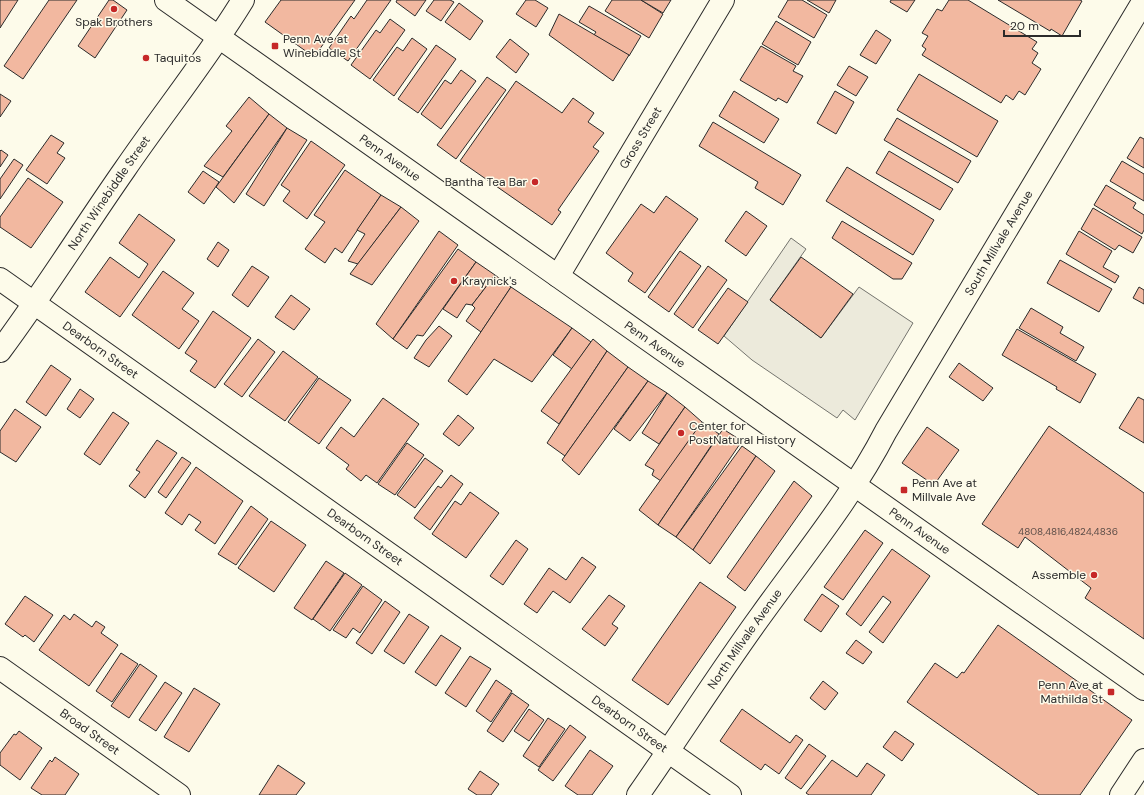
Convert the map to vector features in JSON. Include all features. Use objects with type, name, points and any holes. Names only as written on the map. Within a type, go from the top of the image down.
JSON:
[{"type":"street","name":"Penn Avenue","points":[[166,0],[1144,689]]},
{"type":"street","name":"North Winebiddle Street","points":[[0,351],[35,303],[125,168],[220,37],[243,0]]},
{"type":"street","name":"Gross Street","points":[[558,276],[723,0]]},
{"type":"street","name":"South Millvale Avenue","points":[[855,486],[1144,0]]},
{"type":"street","name":"Dearborn Street","points":[[0,279],[730,795]]},
{"type":"street","name":"North Millvale Avenue","points":[[638,795],[760,616],[855,486]]},
{"type":"street","name":"Broad Street","points":[[0,668],[179,795]]},
{"type":"street","points":[[1121,795],[1144,760]]},
{"type":"shaded area","points":[[791,238],[806,249],[770,300],[821,338],[859,287],[913,323],[855,420],[843,410],[837,418],[752,360],[724,336]]},
{"type":"building","points":[[0,0],[18,0],[0,28]]},
{"type":"building","points":[[49,0],[77,0],[23,79],[4,66]]},
{"type":"building","points":[[109,0],[113,0],[127,10],[95,58],[78,46]]},
{"type":"building","points":[[281,0],[355,0],[314,57],[265,22]]},
{"type":"building","points":[[367,0],[391,0],[348,61],[329,48],[351,16],[354,19]]},
{"type":"building","points":[[397,0],[426,0],[415,16],[396,2]]},
{"type":"building","points":[[434,0],[450,0],[454,2],[441,21],[426,11]]},
{"type":"building","points":[[526,0],[535,0],[548,8],[536,27],[516,14]]},
{"type":"building","points":[[612,0],[641,0],[663,14],[649,38],[605,11]]},
{"type":"building","points":[[641,0],[671,0],[663,13]]},
{"type":"building","points":[[788,0],[802,0],[827,15],[814,38],[778,17]]},
{"type":"building","points":[[807,0],[836,0],[829,13]]},
{"type":"building","points":[[891,0],[915,0],[907,12],[890,2]]},
{"type":"building","points":[[949,0],[968,0],[1037,42],[1032,49],[1038,53],[1032,63],[1041,69],[1025,95],[1019,91],[1013,100],[1006,95],[1001,103],[922,55],[926,49],[922,46],[928,36],[922,33],[937,9],[942,11]]},
{"type":"building","points":[[998,0],[1082,1],[1062,36],[1051,29],[1050,31]]},
{"type":"building","points":[[459,3],[483,21],[470,40],[445,22]]},
{"type":"building","points":[[589,6],[641,36],[629,56],[594,35],[596,32],[579,22]]},
{"type":"building","points":[[559,14],[629,55],[613,81],[549,35]]},
{"type":"building","points":[[390,19],[405,30],[370,79],[351,65],[376,30],[380,33]]},
{"type":"building","points":[[776,21],[811,42],[798,65],[762,44]]},
{"type":"building","points":[[876,30],[891,40],[876,64],[860,55]]},
{"type":"building","points":[[412,38],[427,49],[394,96],[373,80],[397,47],[403,51]]},
{"type":"building","points":[[510,39],[529,54],[516,73],[496,57]]},
{"type":"building","points":[[436,45],[456,59],[418,113],[398,99]]},
{"type":"building","points":[[761,46],[796,66],[793,71],[803,76],[787,103],[778,98],[776,101],[740,80]]},
{"type":"building","points":[[849,66],[868,77],[856,96],[837,85]]},
{"type":"building","points":[[461,70],[476,81],[441,129],[421,114],[445,80],[451,84]]},
{"type":"building","points":[[919,74],[998,121],[977,157],[897,110]]},
{"type":"building","points":[[487,77],[506,90],[456,159],[437,145]]},
{"type":"building","points":[[516,81],[562,113],[573,98],[594,113],[588,122],[604,133],[593,147],[599,151],[558,210],[561,212],[552,225],[460,161]]},
{"type":"building","points":[[734,91],[779,119],[764,143],[719,116]]},
{"type":"building","points":[[835,91],[854,102],[836,134],[817,123]]},
{"type":"building","points":[[0,94],[11,101],[0,117]]},
{"type":"building","points":[[249,97],[269,114],[223,177],[204,166],[232,131],[226,126]]},
{"type":"building","points":[[269,114],[287,128],[234,203],[216,187]]},
{"type":"building","points":[[897,118],[971,161],[958,183],[884,140]]},
{"type":"building","points":[[713,122],[801,175],[783,205],[755,188],[758,182],[699,146]]},
{"type":"building","points":[[287,128],[307,140],[264,206],[246,194]]},
{"type":"building","points":[[51,135],[64,143],[57,153],[65,158],[47,184],[26,170]]},
{"type":"building","points":[[1140,137],[1144,139],[1144,168],[1127,158]]},
{"type":"building","points":[[311,141],[345,165],[307,219],[283,201],[290,191],[281,185]]},
{"type":"building","points":[[1,150],[8,155],[0,167],[0,151]]},
{"type":"building","points":[[889,151],[953,189],[940,210],[876,173]]},
{"type":"building","points":[[14,159],[23,165],[0,199],[0,179]]},
{"type":"building","points":[[1122,161],[1144,174],[1144,201],[1110,181]]},
{"type":"building","points":[[847,167],[934,220],[913,255],[826,201]]},
{"type":"building","points":[[345,170],[381,195],[342,253],[335,248],[325,263],[305,249],[325,222],[314,215]]},
{"type":"building","points":[[203,171],[219,182],[204,204],[188,192]]},
{"type":"building","points":[[28,178],[63,202],[31,248],[0,227],[0,217]]},
{"type":"building","points":[[1106,185],[1136,203],[1133,208],[1144,215],[1144,230],[1142,234],[1094,205]]},
{"type":"building","points":[[381,195],[401,207],[358,264],[348,261],[365,234],[357,230]]},
{"type":"building","points":[[666,196],[698,219],[645,293],[628,281],[633,273],[606,253],[641,204],[654,213]]},
{"type":"building","points":[[401,207],[419,221],[372,285],[350,274]]},
{"type":"building","points":[[1093,208],[1142,237],[1133,253],[1119,245],[1115,250],[1081,229]]},
{"type":"building","points":[[746,211],[767,226],[746,256],[725,241]]},
{"type":"building","points":[[139,214],[175,240],[120,317],[85,292],[110,257],[139,278],[148,264],[119,243]]},
{"type":"building","points":[[842,221],[912,263],[902,279],[893,279],[832,238]]},
{"type":"building","points":[[439,231],[458,245],[393,339],[376,324]]},
{"type":"building","points":[[1079,231],[1112,251],[1103,267],[1119,276],[1115,283],[1066,254]]},
{"type":"building","points":[[218,242],[229,250],[218,267],[207,259]]},
{"type":"building","points":[[458,249],[476,262],[423,336],[417,335],[407,349],[393,339]]},
{"type":"building","points":[[680,251],[701,266],[669,312],[648,297]]},
{"type":"building","points":[[801,257],[853,294],[821,338],[770,300]]},
{"type":"building","points":[[1060,260],[1112,289],[1099,312],[1047,283]]},
{"type":"building","points":[[476,262],[495,275],[472,305],[466,304],[457,318],[443,309]]},
{"type":"building","points":[[252,266],[269,277],[248,307],[232,295]]},
{"type":"building","points":[[708,266],[727,280],[693,328],[674,314]]},
{"type":"building","points":[[163,271],[194,293],[182,309],[199,321],[179,349],[132,315]]},
{"type":"building","points":[[495,275],[511,287],[481,332],[466,321],[475,308],[472,305]]},
{"type":"building","points":[[511,287],[572,328],[532,382],[494,359],[467,395],[448,381]]},
{"type":"building","points":[[1139,287],[1144,290],[1144,304],[1133,298]]},
{"type":"building","points":[[728,288],[748,302],[718,344],[698,330]]},
{"type":"building","points":[[291,295],[310,309],[294,330],[275,317]]},
{"type":"building","points":[[1031,308],[1063,327],[1060,333],[1084,347],[1076,361],[1019,328]]},
{"type":"building","points":[[213,311],[251,338],[215,388],[190,371],[197,361],[185,353]]},
{"type":"building","points":[[439,326],[452,336],[429,367],[414,358],[426,340]]},
{"type":"building","points":[[572,328],[591,342],[572,369],[553,355]]},
{"type":"building","points":[[1017,329],[1096,374],[1080,403],[1056,389],[1057,387],[1002,355]]},
{"type":"building","points":[[258,339],[275,352],[242,397],[224,384]]},
{"type":"building","points":[[593,339],[607,351],[559,424],[541,411]]},
{"type":"building","points":[[283,351],[318,377],[285,421],[249,396]]},
{"type":"building","points":[[607,351],[628,367],[565,456],[547,443]]},
{"type":"building","points":[[959,363],[993,388],[983,401],[949,377]]},
{"type":"building","points":[[51,365],[71,379],[46,416],[26,402]]},
{"type":"building","points":[[628,367],[648,381],[579,475],[562,460]]},
{"type":"building","points":[[319,378],[351,400],[319,444],[288,422]]},
{"type":"building","points":[[648,381],[667,393],[630,441],[614,429]]},
{"type":"building","points":[[80,389],[94,399],[80,418],[67,409]]},
{"type":"building","points":[[667,393],[685,407],[659,444],[642,433]]},
{"type":"building","points":[[1138,397],[1144,400],[1144,443],[1119,428]]},
{"type":"building","points":[[383,398],[419,424],[377,483],[366,475],[361,481],[346,469],[349,465],[326,448],[341,427],[354,437]]},
{"type":"building","name":"Center for PostNatural History","points":[[685,407],[702,422],[661,481],[652,475],[654,470],[645,465]]},
{"type":"building","points":[[15,409],[41,427],[16,462],[0,452],[0,431]]},
{"type":"building","points":[[113,412],[129,423],[100,465],[84,454]]},
{"type":"building","points":[[458,415],[474,428],[459,446],[443,434]]},
{"type":"building","points":[[702,422],[719,434],[658,525],[639,510]]},
{"type":"building","points":[[1049,426],[1144,493],[1144,639],[1085,598],[1091,588],[1025,537],[1018,548],[982,524]]},
{"type":"building","points":[[927,427],[959,450],[934,485],[902,463]]},
{"type":"building","points":[[723,429],[742,441],[676,537],[658,525]]},
{"type":"building","points":[[157,440],[177,453],[145,498],[129,486],[140,472],[136,470]]},
{"type":"building","points":[[407,443],[424,455],[395,495],[378,484]]},
{"type":"building","points":[[742,446],[756,456],[693,550],[676,537]]},
{"type":"building","points":[[756,456],[775,471],[710,564],[693,550]]},
{"type":"building","points":[[182,457],[191,463],[166,498],[158,492]]},
{"type":"building","points":[[425,458],[443,471],[415,508],[397,495]]},
{"type":"building","points":[[196,467],[243,501],[215,544],[195,530],[201,522],[189,514],[182,525],[165,513]]},
{"type":"building","points":[[451,475],[463,484],[430,530],[414,518],[438,486],[441,488]]},
{"type":"building","points":[[794,481],[812,496],[745,591],[727,577]]},
{"type":"building","points":[[470,492],[499,513],[466,558],[432,534],[455,501],[461,505]]},
{"type":"building","points":[[251,506],[268,519],[236,565],[218,554]]},
{"type":"building","points":[[271,521],[306,545],[274,592],[238,568]]},
{"type":"building","points":[[865,530],[883,543],[843,600],[824,587]]},
{"type":"building","points":[[516,540],[528,549],[503,585],[490,576]]},
{"type":"building","points":[[892,549],[930,576],[883,643],[869,632],[891,602],[883,596],[861,626],[846,614]]},
{"type":"building","points":[[582,557],[596,567],[570,603],[553,591],[537,613],[524,604],[549,568],[566,580]]},
{"type":"building","points":[[326,561],[344,573],[312,620],[294,608]]},
{"type":"building","points":[[345,573],[362,585],[330,631],[313,619]]},
{"type":"building","points":[[700,582],[736,607],[668,705],[632,680]]},
{"type":"building","points":[[363,586],[382,600],[360,633],[353,628],[346,638],[333,630]]},
{"type":"building","points":[[822,594],[839,606],[821,632],[804,620]]},
{"type":"building","points":[[609,595],[625,606],[612,624],[618,628],[605,646],[582,629]]},
{"type":"building","points":[[25,596],[53,615],[34,642],[25,635],[23,637],[5,624]]},
{"type":"building","points":[[385,601],[400,612],[372,654],[356,643]]},
{"type":"building","points":[[74,614],[92,627],[96,621],[105,627],[101,633],[118,645],[89,686],[39,650],[64,615],[70,620]]},
{"type":"building","points":[[409,614],[429,627],[404,664],[384,651]]},
{"type":"building","points":[[998,625],[1132,720],[1080,795],[1039,795],[907,702],[935,663],[957,678],[962,672],[964,673]]},
{"type":"building","points":[[441,635],[461,648],[436,686],[415,672]]},
{"type":"building","points":[[856,640],[872,652],[863,664],[846,653]]},
{"type":"building","points":[[121,653],[138,664],[112,702],[96,691]]},
{"type":"building","points":[[470,656],[491,669],[466,707],[445,693]]},
{"type":"building","points":[[140,664],[157,676],[129,718],[111,706]]},
{"type":"building","points":[[496,680],[512,691],[491,722],[476,711]]},
{"type":"building","points":[[823,681],[838,693],[825,710],[810,698]]},
{"type":"building","points":[[165,682],[182,693],[156,731],[139,720]]},
{"type":"building","points":[[194,688],[220,704],[189,752],[164,737]]},
{"type":"building","points":[[512,693],[529,705],[503,742],[487,731]]},
{"type":"building","points":[[529,709],[544,720],[529,741],[514,731]]},
{"type":"building","points":[[742,709],[790,743],[796,735],[803,740],[779,774],[765,764],[761,770],[720,741]]},
{"type":"building","points":[[548,718],[565,729],[539,767],[523,756]]},
{"type":"building","points":[[570,725],[586,737],[553,781],[538,770]]},
{"type":"building","points":[[19,731],[42,748],[20,780],[0,765],[0,753],[14,734],[16,735]]},
{"type":"building","points":[[895,731],[914,744],[902,761],[883,747]]},
{"type":"building","points":[[809,744],[826,756],[801,789],[785,778]]},
{"type":"building","points":[[590,750],[613,766],[592,795],[578,795],[565,786]]},
{"type":"building","points":[[55,757],[79,774],[65,795],[42,795],[31,788],[50,760],[52,762]]},
{"type":"building","points":[[832,760],[857,777],[867,763],[885,775],[871,795],[809,795],[806,793]]},
{"type":"building","points":[[278,765],[305,783],[296,795],[259,795]]},
{"type":"building","points":[[480,771],[499,784],[491,795],[477,795],[468,789]]},
{"type":"place","name":"Spak Brothers","points":[[114,9]]},
{"type":"place","name":"Penn Ave at Winebiddle St","points":[[275,46]]},
{"type":"place","name":"Taquitos","points":[[146,58]]},
{"type":"place","name":"Bantha Tea Bar","points":[[535,182]]},
{"type":"place","name":"Kraynick's","points":[[454,281]]},
{"type":"place","name":"Center for PostNatural History","points":[[681,433]]},
{"type":"place","name":"Penn Ave at Millvale Ave","points":[[904,490]]},
{"type":"place","name":"Assemble","points":[[1094,575]]},
{"type":"place","name":"Penn Ave at Mathilda St","points":[[1111,692]]}]
